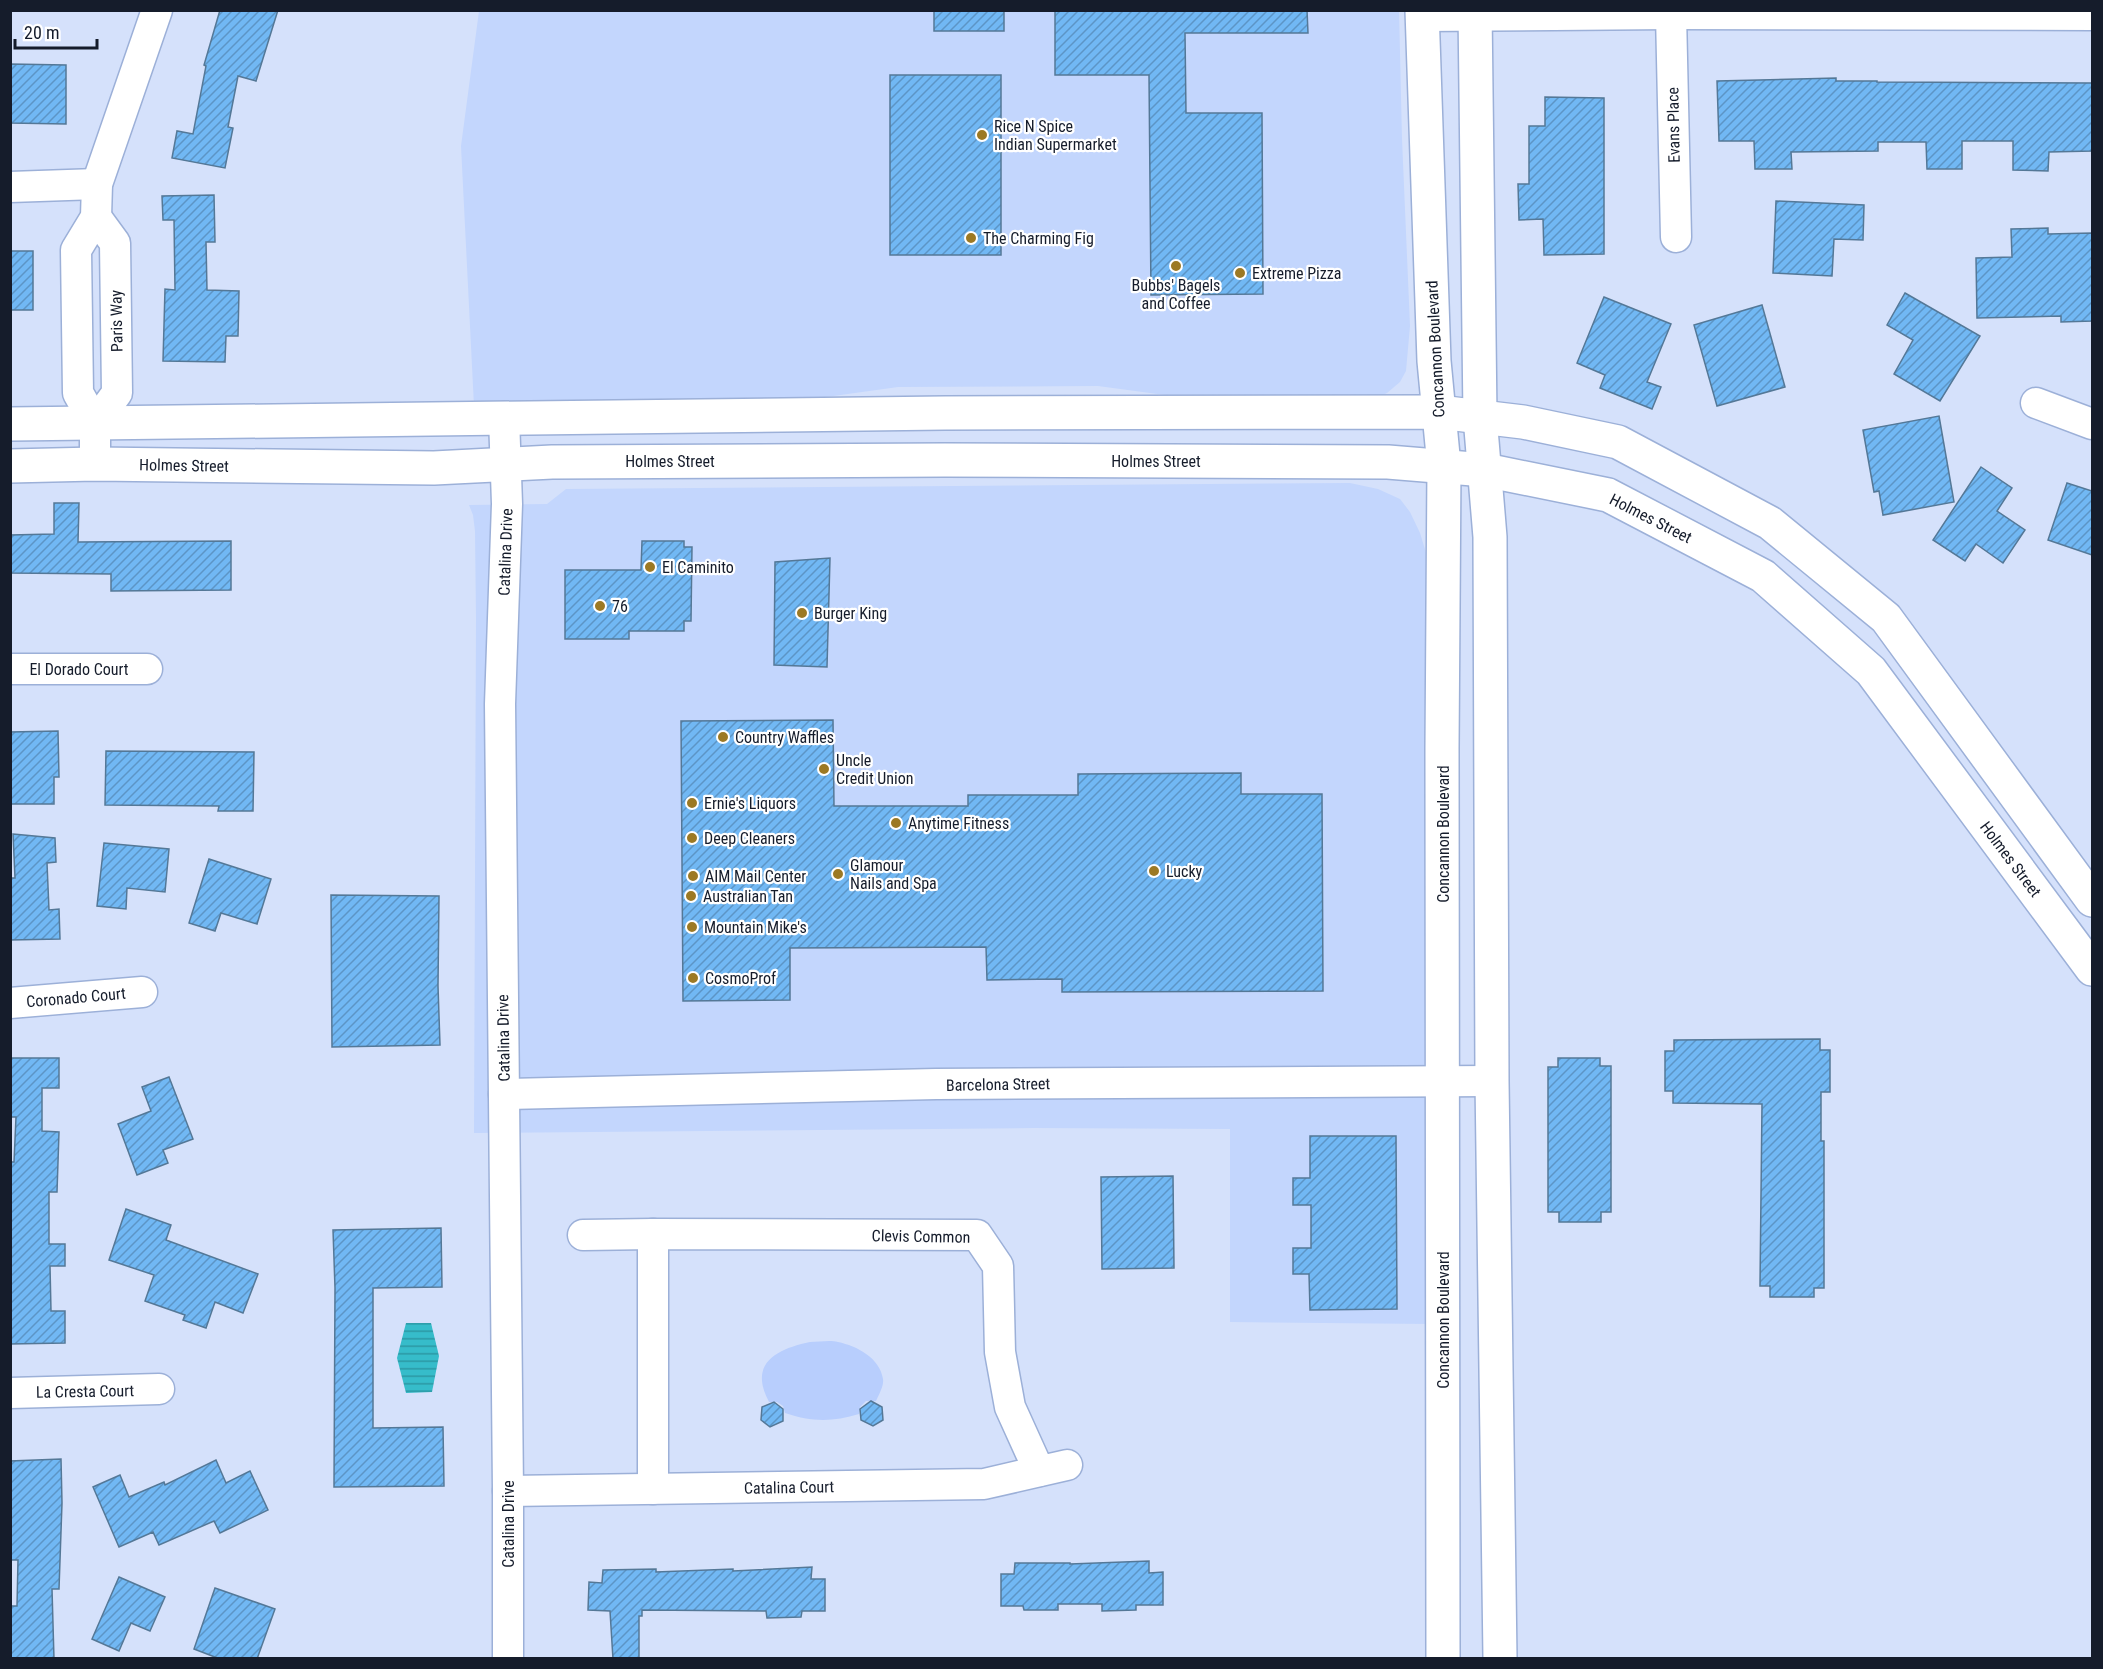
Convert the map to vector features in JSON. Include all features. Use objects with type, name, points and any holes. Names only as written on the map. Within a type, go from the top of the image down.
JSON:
[{"type":"main road","name":"Concannon Boulevard","points":[[1422,13],[1434,361],[1444,466],[1443,1659]]},
{"type":"main road","points":[[1476,13],[1480,417],[1490,537],[1492,1081],[1500,1659]]},
{"type":"main road","points":[[10,424],[957,413],[1438,412],[1523,422],[1618,442],[1770,523],[1886,618],[2092,900]]},
{"type":"main road","name":"Holmes Street","points":[[10,466],[95,464],[434,468],[564,462],[945,460],[1388,462],[1485,470],[1608,495],[1763,576],[1870,671],[2092,969]]},
{"type":"street","points":[[95,464],[96,423],[78,393],[76,250],[96,217],[97,184],[157,10]]},
{"type":"street","points":[[1422,13],[2081,14]]},
{"type":"street","name":"Evans Place","points":[[1671,14],[1676,237]]},
{"type":"street","points":[[10,187],[97,184]]},
{"type":"street","points":[[2036,403],[2092,424]]},
{"type":"street","name":"Catalina Drive","points":[[504,417],[507,504],[500,704],[508,1659]]},
{"type":"street","name":"El Dorado Court","points":[[10,669],[147,669]]},
{"type":"street","name":"Coronado Court","points":[[10,1003],[142,992]]},
{"type":"street","name":"Barcelona Street","points":[[504,1094],[936,1084],[1492,1081]]},
{"type":"street","name":"Clevis Common","points":[[583,1234],[977,1235],[998,1266],[1000,1352],[1010,1407],[1053,1468]]},
{"type":"street","points":[[652,1234],[652,1489]]},
{"type":"street","name":"La Cresta Court","points":[[10,1393],[159,1389]]},
{"type":"street","name":"Catalina Court","points":[[508,1491],[984,1484],[1053,1468]]},
{"type":"shaded area","points":[[479,11],[1399,11],[1410,326],[1406,371],[1400,382],[1387,393],[1374,399],[1202,400],[1098,386],[898,387],[783,403],[474,406],[461,146]]},
{"type":"shaded area","points":[[1350,483],[1378,489],[1400,499],[1410,512],[1420,533],[1428,559],[1431,1324],[1230,1322],[1230,1129],[1034,1128],[474,1133],[476,618],[475,531],[469,505],[547,504],[566,489]]},
{"type":"shaded area","points":[[406,1323],[431,1323],[439,1356],[432,1392],[406,1393],[397,1358]]},
{"type":"shaded area","points":[[832,1341],[845,1344],[860,1350],[872,1359],[883,1379],[876,1401],[866,1401],[860,1407],[859,1414],[822,1420],[785,1413],[783,1406],[777,1402],[769,1402],[763,1389],[762,1377],[769,1360],[787,1349],[810,1342]]},
{"type":"building","points":[[220,10],[278,10],[256,81],[238,76],[228,127],[233,128],[225,168],[172,158],[177,131],[193,134],[206,66],[204,65]]},
{"type":"building","points":[[934,10],[1004,10],[1004,31],[934,31]]},
{"type":"building","points":[[1055,10],[1307,10],[1308,33],[1185,33],[1186,113],[1262,113],[1263,294],[1151,295],[1149,75],[1055,75]]},
{"type":"building","points":[[10,64],[66,65],[66,124],[10,123]]},
{"type":"building","points":[[890,75],[1001,75],[1001,255],[890,255]]},
{"type":"building","points":[[1836,78],[1836,81],[1877,82],[2092,83],[2092,151],[2049,152],[2048,171],[2013,170],[2013,141],[1962,141],[1962,169],[1927,169],[1926,142],[1878,142],[1878,151],[1791,152],[1792,169],[1755,169],[1754,141],[1719,141],[1717,81]]},
{"type":"building","points":[[1545,97],[1604,98],[1604,254],[1544,255],[1543,219],[1519,220],[1518,184],[1529,184],[1529,126],[1545,126]]},
{"type":"building","points":[[214,195],[215,242],[206,242],[207,290],[239,291],[238,336],[226,336],[225,362],[163,361],[165,289],[175,290],[174,220],[163,220],[162,196]]},
{"type":"building","points":[[1776,201],[1864,205],[1863,240],[1834,239],[1832,276],[1773,273]]},
{"type":"building","points":[[2048,228],[2048,234],[2092,233],[2092,321],[2061,322],[2061,316],[1977,318],[1976,258],[2012,257],[2011,229]]},
{"type":"building","points":[[10,251],[33,251],[33,310],[10,310]]},
{"type":"building","points":[[1905,293],[1980,336],[1940,401],[1894,374],[1913,340],[1887,325]]},
{"type":"building","points":[[1604,297],[1671,324],[1647,382],[1661,387],[1652,409],[1600,388],[1605,375],[1577,363]]},
{"type":"building","points":[[1762,305],[1785,387],[1717,406],[1694,325]]},
{"type":"building","points":[[1939,416],[1954,502],[1883,515],[1879,491],[1874,492],[1863,430]]},
{"type":"building","points":[[1981,467],[2012,488],[1997,511],[2025,530],[2003,563],[1976,544],[1965,561],[1933,540]]},
{"type":"building","points":[[2067,483],[2092,491],[2092,555],[2048,540]]},
{"type":"building","points":[[54,503],[79,503],[78,542],[231,541],[231,590],[111,591],[111,574],[10,573],[10,535],[54,534]]},
{"type":"building","points":[[642,541],[684,541],[684,547],[692,547],[691,621],[684,621],[684,631],[629,631],[629,639],[565,639],[565,570],[641,570]]},
{"type":"building","name":"Burger King","points":[[830,558],[827,667],[774,665],[775,562]]},
{"type":"building","points":[[833,720],[834,806],[968,806],[968,795],[1078,795],[1078,774],[1241,773],[1241,794],[1322,794],[1323,991],[1062,992],[1062,979],[987,980],[986,947],[790,948],[790,1000],[683,1001],[681,721]]},
{"type":"building","points":[[58,731],[59,777],[54,777],[54,804],[10,804],[10,732]]},
{"type":"building","points":[[106,751],[254,752],[253,811],[218,811],[219,806],[105,805]]},
{"type":"building","points":[[13,834],[55,838],[56,862],[47,863],[49,910],[59,909],[60,939],[10,940],[10,878],[15,878]]},
{"type":"building","points":[[104,843],[169,849],[165,892],[127,888],[126,909],[97,906]]},
{"type":"building","points":[[209,859],[271,879],[257,924],[221,913],[215,931],[189,923]]},
{"type":"building","points":[[331,895],[439,896],[440,1045],[332,1047]]},
{"type":"building","points":[[1820,1039],[1820,1050],[1830,1050],[1830,1092],[1821,1092],[1821,1141],[1824,1141],[1824,1288],[1814,1288],[1814,1297],[1770,1297],[1770,1286],[1760,1286],[1762,1104],[1673,1103],[1673,1091],[1665,1091],[1665,1051],[1674,1051],[1674,1040]]},
{"type":"building","points":[[10,1058],[59,1058],[59,1088],[42,1088],[42,1131],[59,1132],[57,1192],[49,1192],[49,1244],[65,1244],[65,1266],[50,1266],[51,1311],[65,1311],[65,1343],[10,1344],[10,1162],[14,1162],[16,1117],[10,1117]]},
{"type":"building","points":[[1558,1058],[1600,1058],[1600,1066],[1611,1066],[1611,1212],[1601,1212],[1601,1222],[1559,1222],[1559,1212],[1548,1212],[1548,1067],[1558,1067]]},
{"type":"building","points":[[169,1077],[193,1139],[163,1150],[168,1163],[137,1175],[118,1124],[151,1111],[142,1087]]},
{"type":"building","points":[[1310,1136],[1396,1136],[1397,1309],[1310,1310],[1309,1274],[1293,1274],[1293,1248],[1311,1248],[1311,1205],[1293,1205],[1293,1178],[1310,1178]]},
{"type":"building","points":[[1173,1176],[1174,1268],[1102,1269],[1101,1177]]},
{"type":"building","points":[[126,1209],[171,1225],[166,1240],[258,1274],[243,1313],[215,1302],[206,1328],[183,1320],[185,1315],[145,1301],[154,1275],[109,1260]]},
{"type":"building","points":[[441,1228],[442,1287],[373,1288],[373,1428],[443,1427],[444,1486],[334,1487],[333,1230]]},
{"type":"building","points":[[871,1401],[882,1407],[883,1420],[873,1426],[861,1420],[860,1409]]},
{"type":"building","points":[[774,1402],[783,1409],[783,1421],[770,1427],[761,1420],[762,1407]]},
{"type":"building","points":[[61,1459],[59,1589],[52,1589],[54,1659],[10,1659],[10,1606],[17,1606],[18,1560],[10,1560],[10,1461]]},
{"type":"building","points":[[216,1460],[226,1483],[250,1471],[268,1510],[220,1533],[214,1521],[159,1545],[153,1532],[119,1547],[93,1487],[120,1475],[129,1497],[164,1482],[165,1485]]},
{"type":"building","points":[[1149,1561],[1149,1573],[1163,1572],[1163,1605],[1136,1605],[1136,1610],[1102,1611],[1102,1604],[1058,1604],[1058,1610],[1024,1610],[1023,1606],[1001,1606],[1001,1574],[1014,1574],[1015,1563],[1070,1564]]},
{"type":"building","points":[[812,1567],[811,1579],[825,1579],[825,1611],[802,1611],[801,1617],[767,1618],[766,1611],[642,1610],[642,1616],[639,1616],[639,1659],[613,1659],[610,1611],[588,1610],[589,1582],[602,1583],[603,1570],[656,1569],[656,1572],[733,1569],[733,1571]]},
{"type":"building","points":[[119,1577],[165,1597],[150,1631],[131,1623],[119,1651],[92,1639]]},
{"type":"building","points":[[215,1588],[275,1609],[257,1659],[220,1659],[194,1649]]},
{"type":"place","name":"Rice N Spice Indian Supermarket","points":[[982,135]]},
{"type":"place","name":"The Charming Fig","points":[[971,238]]},
{"type":"place","name":"Bubbs' Bagels and Coffee","points":[[1176,266]]},
{"type":"place","name":"Extreme Pizza","points":[[1240,273]]},
{"type":"place","name":"El Caminito","points":[[650,567]]},
{"type":"place","name":"76","points":[[600,606]]},
{"type":"place","name":"Burger King","points":[[802,613]]},
{"type":"place","name":"Country Waffles","points":[[723,737]]},
{"type":"place","name":"Uncle Credit Union","points":[[824,769]]},
{"type":"place","name":"Ernie's Liquors","points":[[692,803]]},
{"type":"place","name":"Anytime Fitness","points":[[896,823]]},
{"type":"place","name":"Deep Cleaners","points":[[692,838]]},
{"type":"place","name":"Lucky","points":[[1154,871]]},
{"type":"place","name":"Glamour Nails and Spa","points":[[838,874]]},
{"type":"place","name":"AIM Mail Center","points":[[693,876]]},
{"type":"place","name":"Australian Tan","points":[[691,896]]},
{"type":"place","name":"Mountain Mike's","points":[[692,927]]},
{"type":"place","name":"CosmoProf","points":[[693,978]]}]
